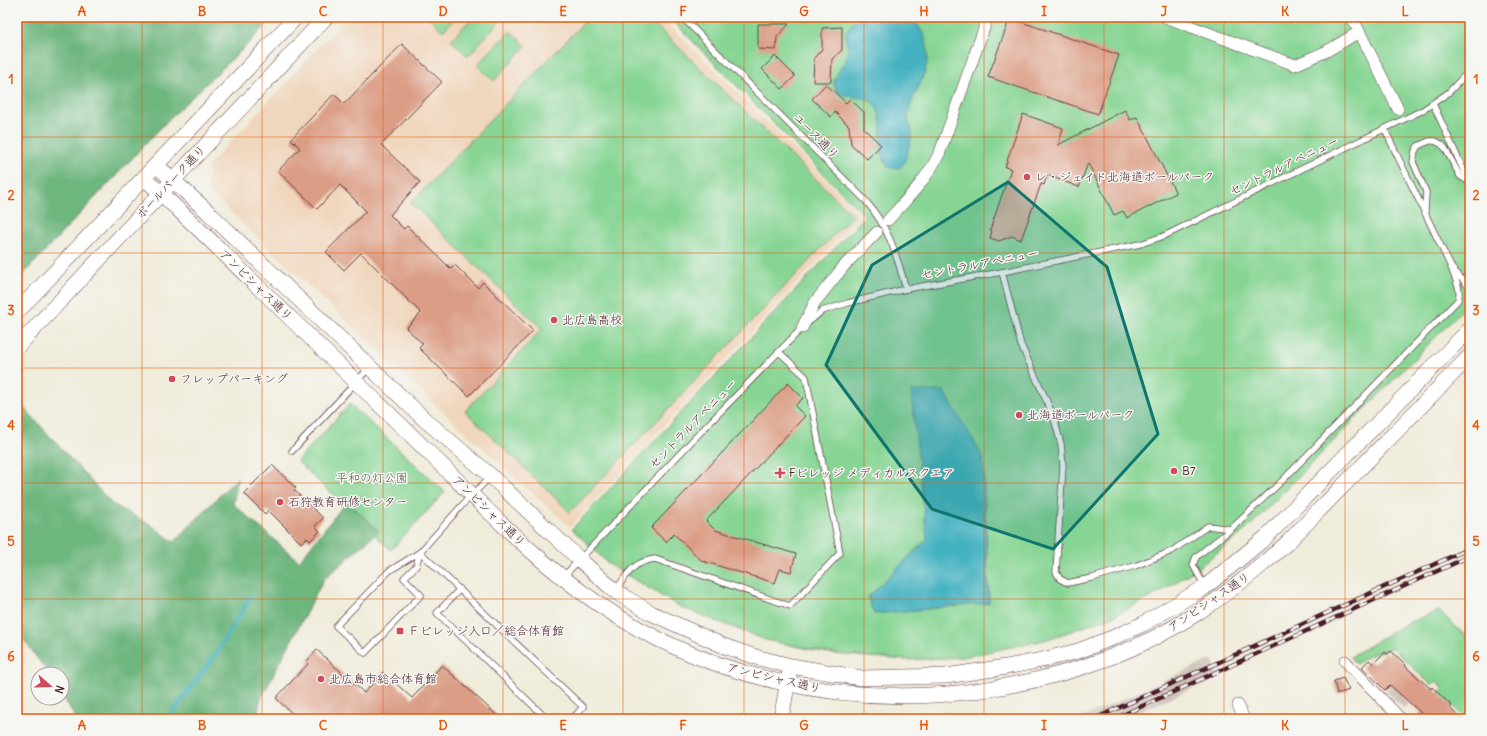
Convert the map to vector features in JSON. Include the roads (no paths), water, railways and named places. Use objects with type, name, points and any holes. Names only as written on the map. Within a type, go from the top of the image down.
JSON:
[{"type":"street","name":"ボールパーク通り","points":[[17,312],[296,17]]},
{"type":"street","name":"ボールパーク通り","points":[[17,347],[326,17]]},
{"type":"street","points":[[888,220],[917,189],[933,166],[940,152],[988,17]]},
{"type":"street","points":[[1352,17],[1398,109]]},
{"type":"street","points":[[1170,18],[1295,65],[1327,51],[1359,32]]},
{"type":"street","name":"アンビシャス通り","points":[[156,165],[424,419],[491,476],[615,591],[651,613],[724,646],[759,658],[791,666],[861,678],[946,676],[1013,666],[1078,651],[1143,624],[1205,587],[1264,539],[1470,329]]},
{"type":"street","name":"アンビシャス通り","points":[[144,178],[532,552],[601,606],[677,648],[722,666],[788,684],[842,692],[921,695],[983,690],[1017,684],[1060,674],[1120,653],[1161,634],[1194,615],[1222,596],[1255,571],[1286,544],[1470,356]]},
{"type":"street","points":[[802,328],[815,302],[844,266],[877,232]]},
{"type":"street","points":[[1346,661],[1401,719]]},
{"type":"street","points":[[781,719],[791,666]]},
{"type":"street","points":[[1238,704],[1244,719]]},
{"type":"lane","name":"ユース通り","points":[[682,17],[865,200],[875,212],[890,237],[906,289]]},
{"type":"lane","name":"セントラルアベニュー","points":[[563,577],[802,328],[822,311],[906,289],[1002,272],[1140,244],[1164,236],[1386,130],[1423,110],[1448,93],[1470,70]]},
{"type":"lane","points":[[1433,104],[1470,183]]},
{"type":"lane","points":[[1205,587],[1193,565],[1196,558],[1231,529],[1283,480],[1453,306],[1460,294],[1451,267],[1386,130]]},
{"type":"lane","points":[[1425,214],[1426,192],[1413,162],[1415,151],[1418,146],[1429,141],[1435,141],[1441,144],[1445,148],[1460,176],[1470,183]]},
{"type":"lane","points":[[1451,267],[1470,288]]},
{"type":"lane","points":[[1002,272],[1021,345],[1053,415],[1061,444],[1063,466],[1056,572],[1060,579],[1068,583],[1092,578],[1154,560],[1181,546],[1208,526],[1231,529]]},
{"type":"lane","points":[[615,591],[635,565],[645,560],[655,559],[790,606],[840,553],[806,377],[779,352]]},
{"type":"lane","points":[[292,451],[370,368]]},
{"type":"lane","points":[[420,552],[416,566],[404,578],[421,595],[365,653],[336,626],[389,571],[420,552],[491,476]]},
{"type":"lane","points":[[420,552],[583,707],[572,719]]},
{"type":"lane","points":[[460,589],[436,613],[547,719]]},
{"type":"water","points":[[859,17],[909,17],[920,29],[926,43],[927,58],[924,74],[908,114],[912,139],[904,162],[897,168],[887,166],[882,156],[880,119],[877,108],[867,99],[845,95],[839,93],[835,89],[835,79],[848,53],[846,36],[848,29]]},
{"type":"water","points":[[911,391],[944,391],[983,457],[989,603],[874,614],[868,597],[927,539]]},
{"type":"waterway","points":[[168,719],[217,652],[251,596]]},
{"type":"railway","points":[[1094,719],[1470,548]]},
{"type":"railway","points":[[1114,719],[1470,556]]},
{"type":"place","name":"レ・ジェイド北海道ボールパーク","points":[[1027,177]]},
{"type":"place","name":"北広島高校","points":[[554,320]]},
{"type":"place","name":"フレップパーキング","points":[[172,379]]},
{"type":"place","name":"北海道ボールパーク","points":[[1019,415]]},
{"type":"place","name":"B7","points":[[1174,471]]},
{"type":"place","name":"Fビレッジ メディカルスクエア","points":[[780,473]]},
{"type":"place","name":"石狩教育研修センター","points":[[280,502]]},
{"type":"place","name":"Ｆビレッジ入口／総合体育館","points":[[400,631]]},
{"type":"place","name":"北広島市総合体育館","points":[[321,679]]},
{"type":"park label","name":"平和の灯公園","points":[[372,478]]}]
